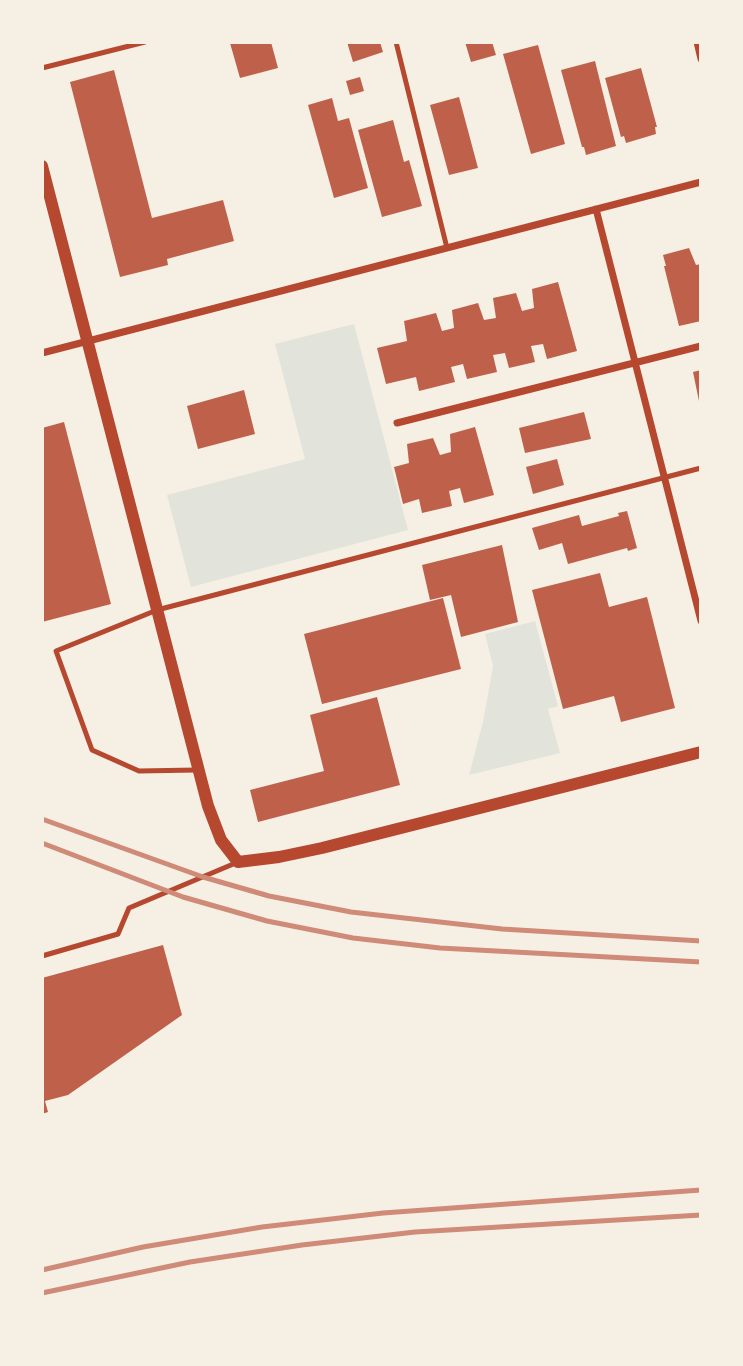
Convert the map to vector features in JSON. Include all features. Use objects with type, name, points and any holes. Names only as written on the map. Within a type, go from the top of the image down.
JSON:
[{"type":"street","points":[[696,42],[701,60]]},
{"type":"street","points":[[42,166],[198,770],[214,825],[225,846],[238,862],[322,848],[701,752]]},
{"type":"street","points":[[42,353],[701,182]]},
{"type":"street","points":[[596,209],[664,477],[698,595],[701,621]]},
{"type":"street","points":[[397,423],[701,346]]},
{"type":"lane","points":[[42,68],[145,42]]},
{"type":"lane","points":[[396,42],[447,248]]},
{"type":"lane","points":[[198,770],[139,771],[92,750],[56,651],[157,610],[701,468]]},
{"type":"lane","points":[[42,956],[118,934],[129,908],[238,862]]},
{"type":"shaded area","points":[[354,324],[408,530],[191,587],[167,495],[305,459],[275,344]]},
{"type":"shaded area","points":[[535,621],[558,706],[548,709],[560,753],[469,775],[483,722],[493,666],[485,634]]},
{"type":"building","points":[[271,42],[278,68],[240,78],[230,43]]},
{"type":"building","points":[[347,42],[380,42],[383,52],[353,62]]},
{"type":"building","points":[[465,42],[492,42],[496,55],[471,62]]},
{"type":"building","points":[[538,45],[565,144],[531,154],[503,54]]},
{"type":"building","points":[[595,61],[616,146],[586,155],[561,70]]},
{"type":"building","points":[[641,68],[657,127],[656,134],[626,143],[624,136],[621,137],[605,78]]},
{"type":"building","points":[[114,70],[152,218],[223,200],[234,241],[167,259],[168,265],[120,277],[70,82]]},
{"type":"building","points":[[360,77],[364,91],[350,95],[346,81]]},
{"type":"building","points":[[459,97],[478,168],[449,175],[430,105]]},
{"type":"building","points":[[332,98],[338,121],[349,118],[368,188],[334,198],[308,105]]},
{"type":"building","points":[[393,120],[404,162],[409,160],[422,206],[382,217],[358,130]]},
{"type":"building","points":[[689,248],[696,265],[701,264],[701,321],[679,326],[663,255]]},
{"type":"building","points":[[558,282],[577,351],[547,359],[543,344],[531,346],[535,362],[509,368],[505,353],[493,355],[497,372],[467,379],[463,364],[451,367],[455,382],[419,391],[416,377],[386,384],[377,348],[407,341],[404,321],[436,313],[442,331],[454,328],[452,310],[478,303],[484,320],[496,318],[493,298],[516,293],[522,311],[534,308],[532,289]]},
{"type":"building","points":[[701,370],[701,406],[700,406],[693,372]]},
{"type":"building","points":[[244,390],[255,434],[198,449],[187,406]]},
{"type":"building","points":[[584,412],[591,439],[525,453],[519,428]]},
{"type":"building","points":[[64,422],[111,604],[42,622],[42,428]]},
{"type":"building","points":[[475,427],[494,495],[464,503],[460,488],[449,491],[452,506],[422,513],[419,499],[403,504],[394,467],[409,463],[407,444],[433,438],[440,455],[451,452],[450,434]]},
{"type":"building","points":[[557,459],[564,485],[533,494],[526,467]]},
{"type":"building","points":[[627,511],[637,548],[628,551],[627,548],[568,564],[562,543],[539,550],[532,528],[579,515],[582,526],[619,516],[618,513]]},
{"type":"building","points":[[502,545],[518,622],[461,637],[451,595],[430,600],[422,565]]},
{"type":"building","points":[[600,573],[609,607],[647,597],[675,708],[621,722],[614,696],[563,709],[532,590]]},
{"type":"building","points":[[443,598],[461,669],[322,704],[304,634]]},
{"type":"building","points":[[377,697],[400,785],[258,822],[250,790],[324,771],[310,715]]},
{"type":"building","points":[[163,945],[182,1015],[68,1095],[45,1101],[48,1112],[42,1114],[42,978]]},
{"type":"railway","points":[[42,819],[203,877],[269,896],[351,912],[502,929],[701,941]]},
{"type":"railway","points":[[42,843],[183,897],[267,921],[353,938],[440,948],[701,962]]},
{"type":"railway","points":[[42,1270],[143,1247],[262,1227],[383,1213],[701,1190]]},
{"type":"railway","points":[[42,1293],[190,1262],[302,1245],[415,1232],[701,1215]]}]
